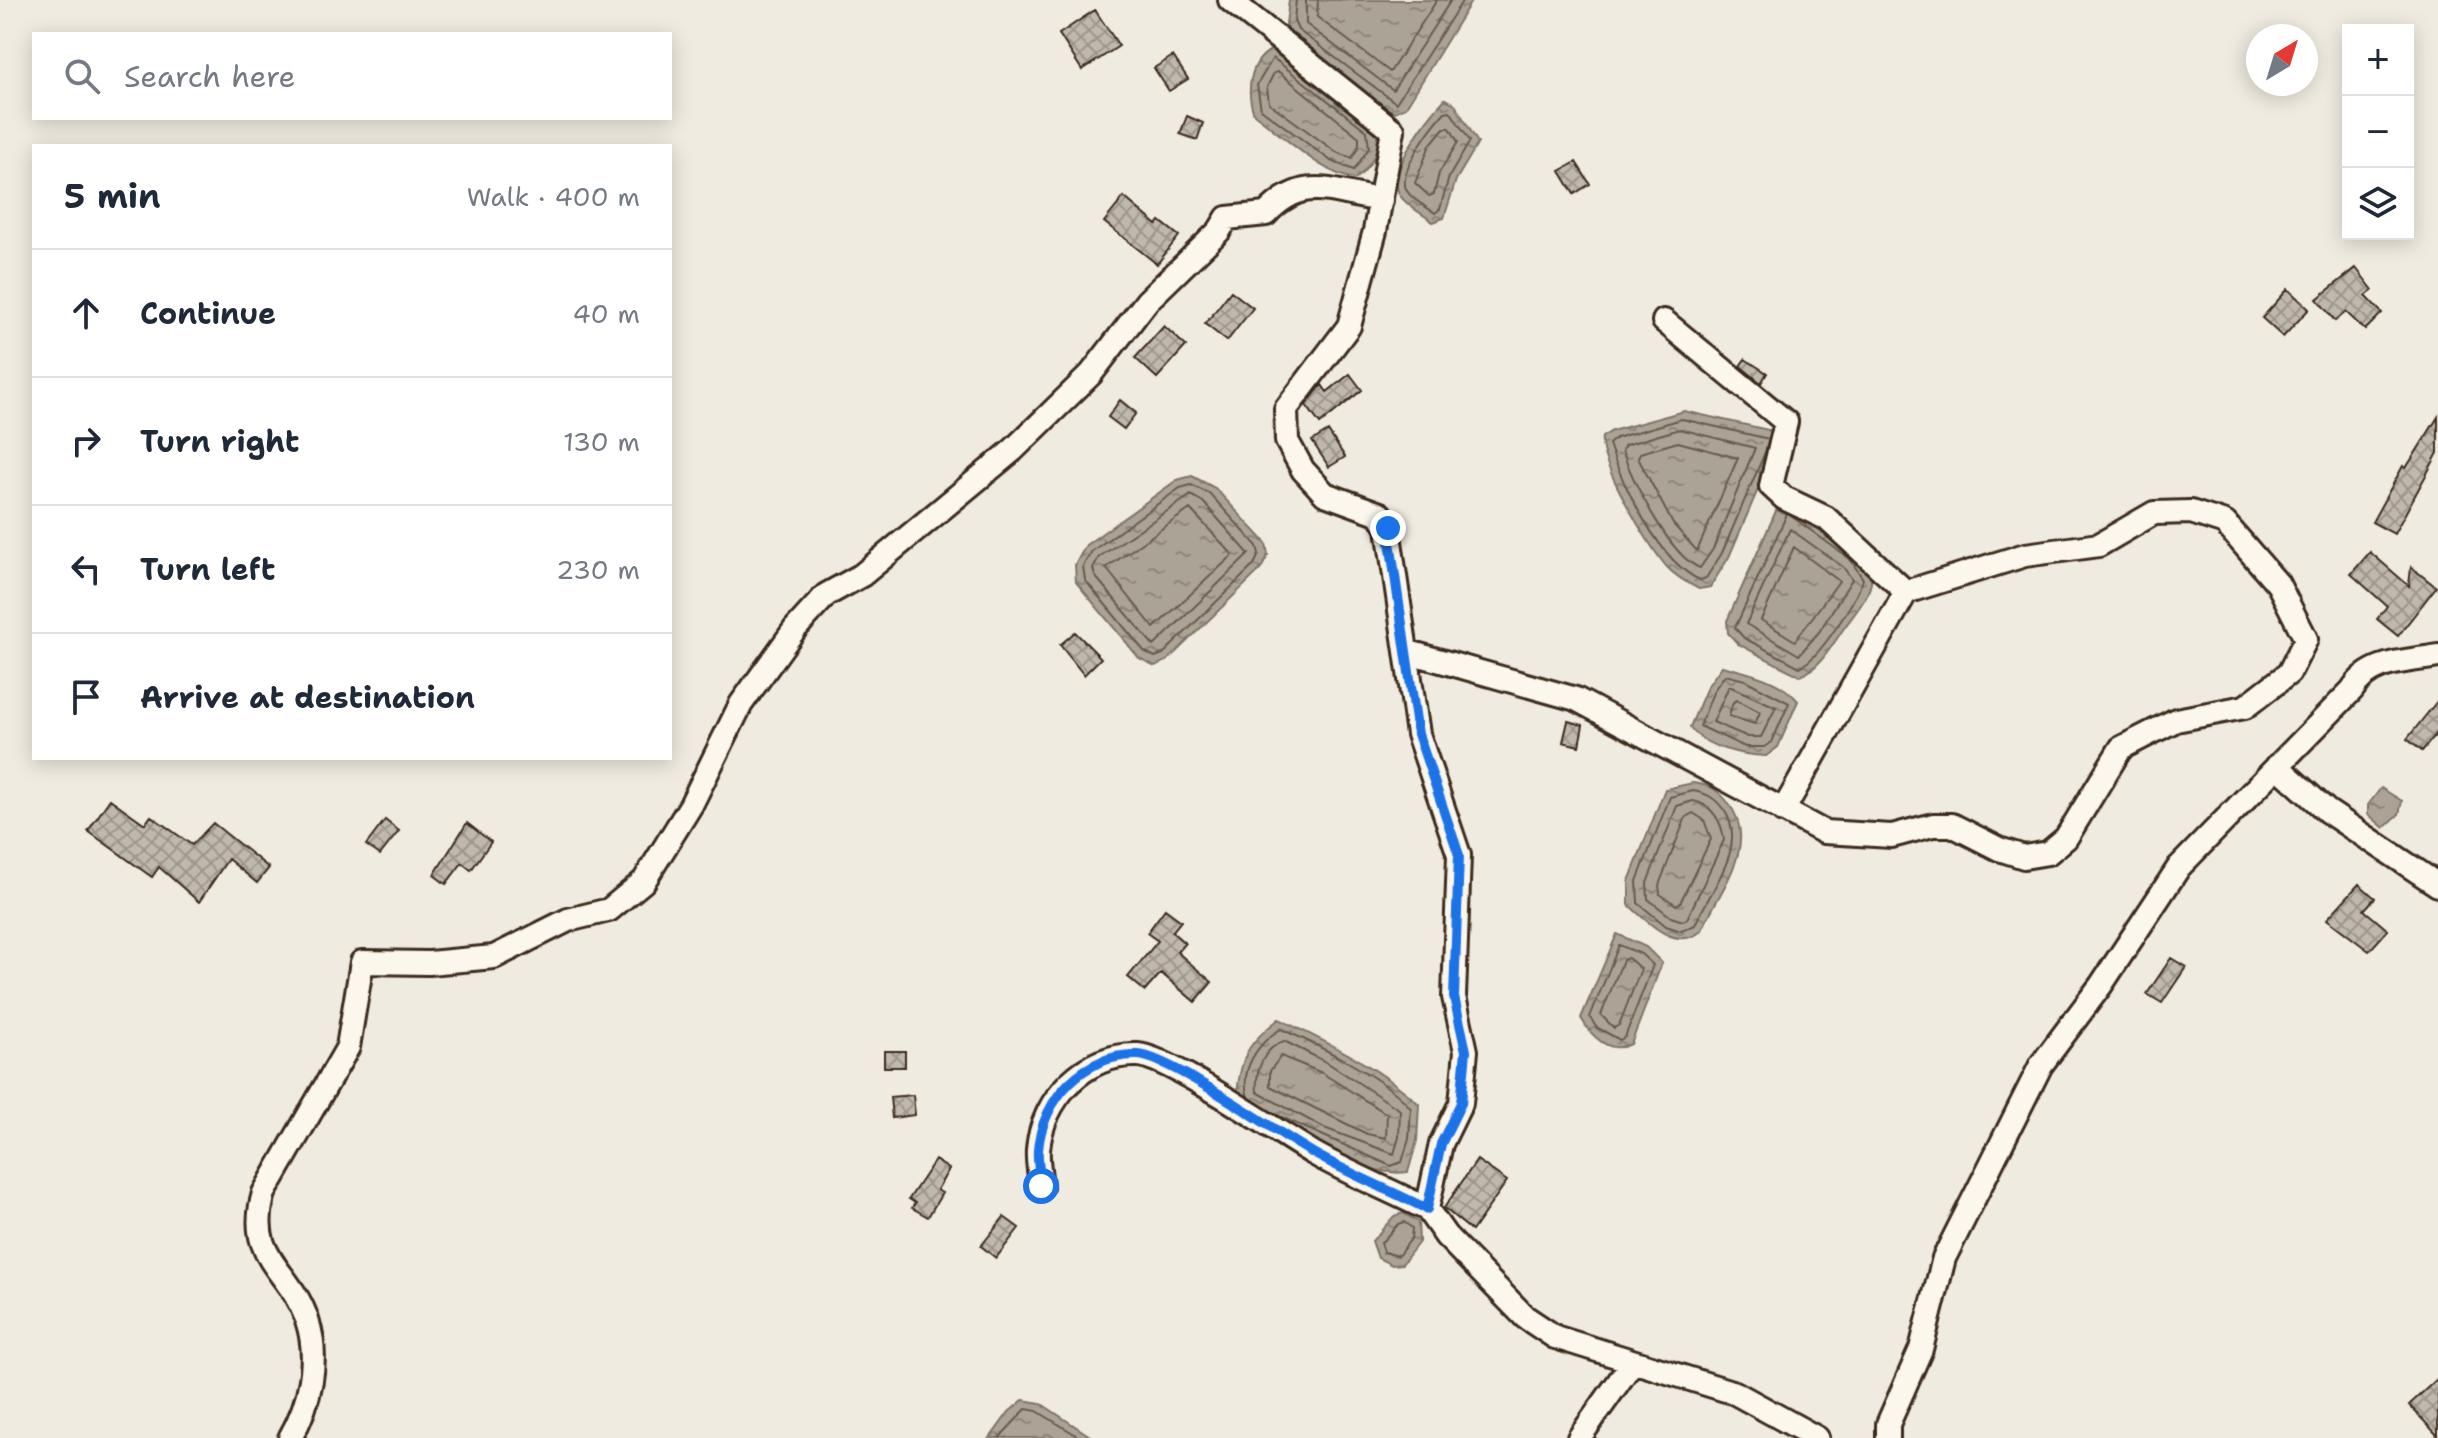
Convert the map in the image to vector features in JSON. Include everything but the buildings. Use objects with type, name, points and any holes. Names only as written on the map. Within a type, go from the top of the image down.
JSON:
[{"type":"street","points":[[1230,0],[1393,130],[1381,200],[1349,326],[1286,409],[1287,441],[1303,470],[1325,494],[1380,514],[1388,528],[1409,652],[1418,734],[1459,855],[1454,997],[1466,1051],[1461,1103],[1441,1144],[1427,1209]]},
{"type":"street","points":[[290,1438],[307,1402],[313,1364],[311,1336],[298,1302],[271,1262],[257,1217],[264,1193],[348,1047],[362,962],[429,963],[494,957],[568,920],[609,910],[644,881],[691,805],[741,704],[795,629],[826,595],[862,575],[1013,450],[1091,374],[1147,301],[1219,231],[1227,218],[1248,219],[1266,214],[1283,197],[1299,189],[1318,188],[1381,200]]},
{"type":"street","points":[[1664,321],[1786,422],[1771,486],[1784,498],[1826,518],[1906,592]]},
{"type":"street","points":[[1409,652],[1576,699],[1783,811],[1824,832],[1892,836],[1933,825],[1952,825],[1999,849],[2024,857],[2048,853],[2066,838],[2121,748],[2176,720],[2245,707],[2289,673],[2306,639],[2278,584],[2225,523],[2191,512],[2154,513],[2099,545],[2025,555],[1906,592],[1783,811]]},
{"type":"street","points":[[1888,1438],[1888,1424],[1921,1349],[1944,1258],[2041,1065],[2101,985],[2179,867],[2373,668],[2438,656]]},
{"type":"street","points":[[2277,766],[2327,811],[2438,885]]},
{"type":"street","points":[[1041,1186],[1038,1149],[1047,1114],[1076,1074],[1099,1062],[1139,1055],[1168,1066],[1315,1154],[1427,1209],[1446,1236],[1525,1317],[1555,1337],[1735,1393],[1817,1438]]},
{"type":"street","points":[[1579,1438],[1632,1363]]},
{"type":"water","points":[[1289,0],[1472,0],[1406,107],[1395,112],[1383,107],[1291,35],[1286,24]]},
{"type":"water","points":[[1271,50],[1282,52],[1374,125],[1378,140],[1375,155],[1356,179],[1343,176],[1317,162],[1254,114],[1250,96],[1251,78],[1258,62]]},
{"type":"water","points":[[1445,99],[1454,103],[1478,143],[1456,180],[1444,218],[1433,222],[1402,198],[1397,183],[1404,157]]},
{"type":"water","points":[[1684,411],[1773,431],[1777,445],[1729,557],[1710,587],[1699,589],[1674,574],[1659,557],[1626,504],[1603,449],[1602,437],[1612,431]]},
{"type":"water","points":[[1192,476],[1215,488],[1266,543],[1268,555],[1261,569],[1167,661],[1155,666],[1139,658],[1076,582],[1075,565],[1086,545],[1177,480]]},
{"type":"water","points":[[1780,502],[1850,550],[1869,573],[1871,583],[1863,602],[1824,657],[1800,676],[1738,644],[1728,633],[1727,621]]},
{"type":"water","points":[[1722,666],[1773,682],[1798,701],[1778,747],[1766,756],[1714,745],[1690,727],[1707,687]]},
{"type":"water","points":[[1693,783],[1714,789],[1729,804],[1737,820],[1739,851],[1702,930],[1683,938],[1664,933],[1629,905],[1629,881],[1665,789]]},
{"type":"water","points":[[2381,788],[2402,801],[2399,814],[2384,828],[2368,814],[2368,805]]},
{"type":"water","points":[[1617,934],[1646,947],[1662,963],[1631,1044],[1623,1047],[1602,1042],[1581,1018]]},
{"type":"water","points":[[1279,1019],[1370,1067],[1419,1104],[1417,1141],[1408,1172],[1388,1172],[1343,1158],[1237,1094],[1248,1051],[1260,1035]]},
{"type":"water","points":[[1403,1213],[1418,1222],[1419,1242],[1402,1264],[1392,1265],[1378,1258],[1372,1241],[1394,1216]]},
{"type":"water","points":[[1023,1400],[1040,1403],[1093,1438],[990,1438],[1009,1412]]},
{"type":"route","points":[[1041,1186],[1038,1149],[1047,1114],[1076,1074],[1099,1062],[1139,1055],[1168,1066],[1315,1154],[1427,1209],[1441,1144],[1461,1103],[1466,1051],[1454,997],[1459,855],[1418,734],[1409,652],[1388,528]]}]
